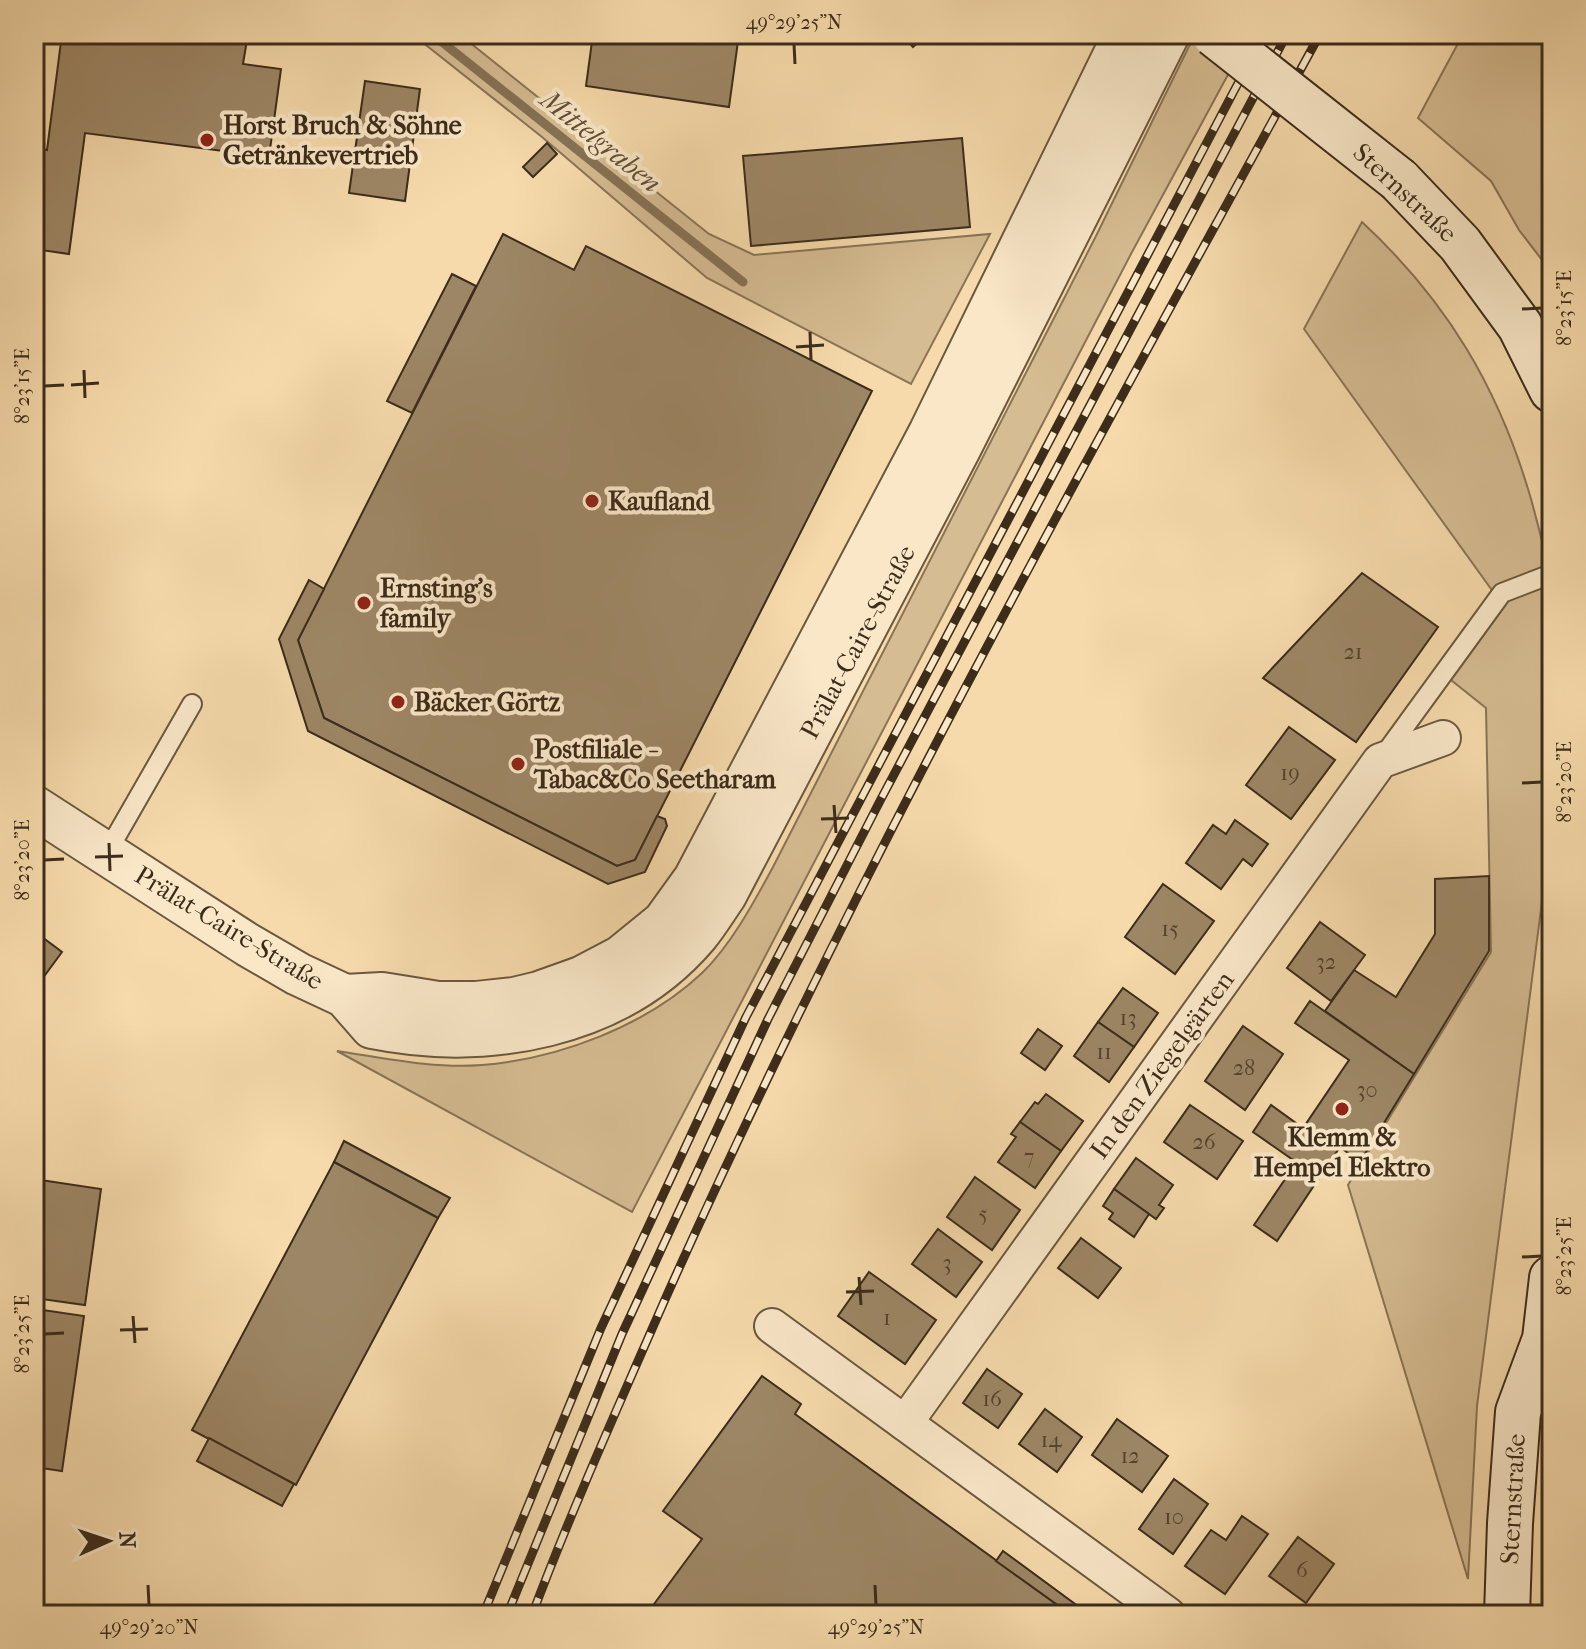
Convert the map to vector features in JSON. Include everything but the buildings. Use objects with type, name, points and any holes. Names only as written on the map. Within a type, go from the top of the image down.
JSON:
[{"type":"main road","name":"Sternstraße","points":[[1214,34],[1399,180],[1460,244],[1520,326],[1552,390]]},
{"type":"main road","name":"Sternstraße","points":[[1507,1615],[1518,1412],[1545,1339],[1552,1278]]},
{"type":"main road","name":"Sternstraße","points":[[1545,1339],[1552,1385]]},
{"type":"street","name":"Prälat-Caire-Straße","points":[[1079,171],[1125,34]]},
{"type":"street","name":"Prälat-Caire-Straße","points":[[34,807],[248,945],[345,996],[372,1027],[404,1034],[477,1037],[552,1025],[627,992],[659,970],[696,936],[725,895],[944,441],[1079,171],[1168,34]]},
{"type":"street","points":[[1380,761],[1443,738]]},
{"type":"street","name":"In den Ziegelgärten","points":[[905,1423],[1380,761]]},
{"type":"street","points":[[772,1326],[1168,1615]]},
{"type":"lane","points":[[1380,761],[1502,593],[1546,576]]},
{"type":"lane","points":[[106,854],[192,704]]},
{"type":"shaded area","points":[[412,34],[459,34],[709,234],[754,255],[990,234],[911,384],[707,278],[542,137]]},
{"type":"shaded area","points":[[1195,34],[1250,34],[1132,252],[632,1212],[337,1051],[446,1065],[482,1065],[541,1056],[600,1037],[628,1024],[680,992],[713,962],[741,923],[773,867],[1096,236]]},
{"type":"shaded area","points":[[1463,34],[1552,34],[1552,65],[1549,70],[1552,72],[1552,273],[1519,230],[1491,181],[1418,118]]},
{"type":"shaded area","points":[[1362,222],[1420,283],[1466,348],[1486,383],[1518,458],[1531,499],[1552,600],[1548,855],[1477,1406],[1468,1579],[1348,1185],[1491,952],[1486,708],[1451,680],[1504,607],[1304,329]]},
{"type":"waterway","name":"Mittelgraben","points":[[432,34],[743,282]]},
{"type":"railway","points":[[483,1615],[601,1328],[746,1017],[1264,34]]},
{"type":"railway","points":[[507,1615],[622,1334],[768,1019],[881,799],[1287,34]]},
{"type":"railway","points":[[532,1615],[579,1497],[663,1304],[815,980],[979,662],[1320,34]]},
{"type":"place","name":"Horst Bruch & Söhne Getränkevertrieb","points":[[207,140]]},
{"type":"place","name":"Kaufland","points":[[592,501]]},
{"type":"place","name":"Ernsting's family","points":[[364,603]]},
{"type":"place","name":"Bäcker Görtz","points":[[398,702]]},
{"type":"place","name":"Postfiliale - Tabac&Co Seetharam","points":[[518,764]]},
{"type":"place","name":"Klemm & Hempel Elektro","points":[[1342,1109]]}]
